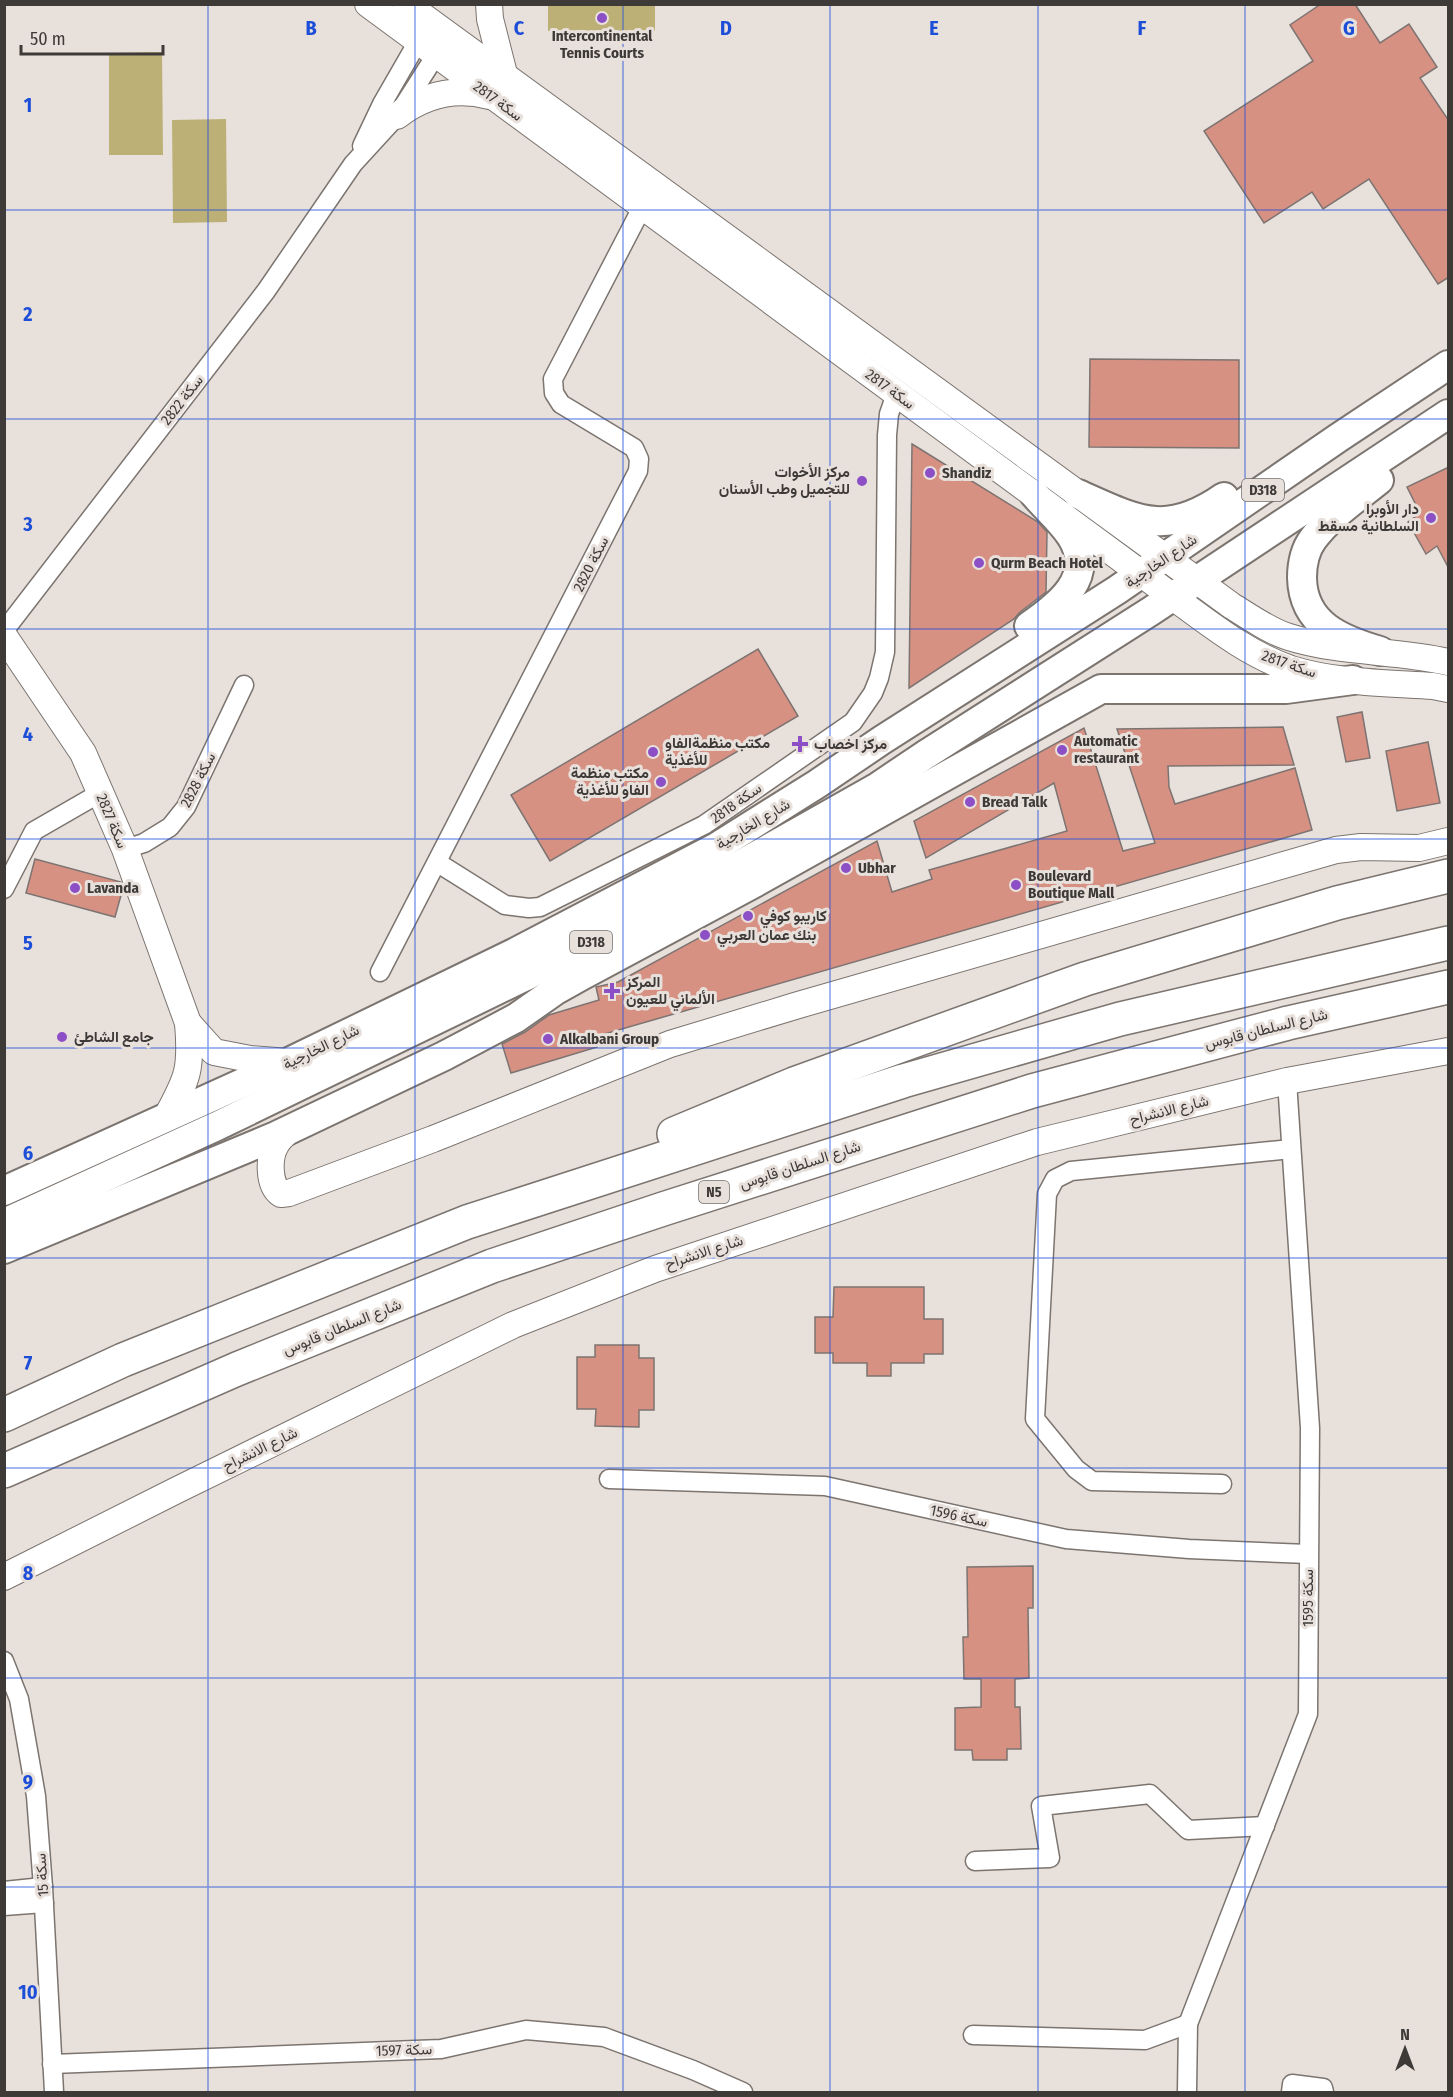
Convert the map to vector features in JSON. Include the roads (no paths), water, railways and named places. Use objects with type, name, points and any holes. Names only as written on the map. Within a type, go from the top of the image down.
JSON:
[{"type":"highway","points":[[4,1415],[123,1360],[467,1222],[794,1084],[1084,978],[1337,903],[1449,876]]},
{"type":"highway","points":[[467,1222],[903,1081],[1097,1025],[1449,943]]},
{"type":"highway","name":"شارع السلطان قابوس","points":[[4,1472],[237,1369],[492,1266],[1032,1091],[1288,1023],[1449,987]]},
{"type":"main road","name":"شارع الخارجية","points":[[4,1191],[289,1062],[516,952],[715,848],[1153,566],[1338,438],[1449,365]]},
{"type":"main road","name":"شارع الخارجية","points":[[4,1223],[217,1126],[524,977],[729,871],[876,788],[1173,597],[1449,414]]},
{"type":"main road","points":[[1380,651],[1348,641],[1326,628],[1312,613],[1302,582],[1302,563],[1312,539],[1329,522],[1449,422]]},
{"type":"main road","points":[[1078,494],[1132,518],[1155,522],[1182,520],[1209,508],[1239,487],[1338,438]]},
{"type":"main road","points":[[882,740],[926,696],[1054,609],[1071,591],[1078,574],[1078,555],[1072,538],[1034,494]]},
{"type":"main road","points":[[4,1249],[290,1129],[444,1056],[516,1018],[573,981],[769,875],[1101,689],[1286,689],[1353,680]]},
{"type":"main road","points":[[377,1087],[425,1046],[507,997],[524,977]]},
{"type":"street","name":"سكة 2817","points":[[368,4],[504,74],[656,185],[1078,494],[1153,566],[1173,597],[1253,652],[1291,669],[1327,677],[1449,689]]},
{"type":"street","name":"سكة 2817","points":[[406,4],[433,38],[492,97],[1034,494],[1153,566],[1197,581],[1232,606],[1286,636],[1338,647],[1449,662]]},
{"type":"street","points":[[489,4],[490,19],[504,74]]},
{"type":"street","name":"سكة 2822","points":[[4,631],[266,291],[354,164],[397,116],[433,38]]},
{"type":"street","name":"سكة 2822","points":[[354,164],[382,104],[433,38]]},
{"type":"street","points":[[397,116],[418,102],[442,94],[467,92],[492,97]]},
{"type":"street","name":"سكة 2820","points":[[380,972],[638,471],[639,459],[633,448],[561,404],[554,393],[553,379],[641,206],[656,185]]},
{"type":"street","name":"سكة 2818","points":[[438,863],[505,905],[540,907],[704,825],[853,722],[865,706],[879,678],[885,652],[886,435],[889,414],[896,394]]},
{"type":"street","name":"سكة 2827","points":[[4,636],[83,753],[125,849],[188,1023],[190,1053],[187,1076],[166,1118]]},
{"type":"street","name":"سكة 2828","points":[[125,849],[144,843],[170,827],[186,807],[244,685]]},
{"type":"street","points":[[4,889],[34,831],[100,793]]},
{"type":"street","points":[[290,1129],[277,1143],[272,1163],[273,1182],[276,1191],[281,1194],[290,1193],[433,1140],[670,1044],[795,1006],[1336,850],[1361,847],[1419,848],[1449,841]]},
{"type":"street","points":[[1337,903],[1419,871],[1449,855]]},
{"type":"street","name":"سكة 2827","points":[[188,1023],[214,1052],[250,1059],[289,1062]]},
{"type":"street","name":"شارع الانشراح","points":[[4,1577],[513,1325],[655,1269],[1037,1142],[1287,1081],[1449,1050]]},
{"type":"street","name":"سكة 1595","points":[[1187,2092],[1188,2024],[1308,1714],[1310,1428],[1287,1081]]},
{"type":"street","points":[[1222,1484],[1092,1481],[1076,1469],[1035,1419],[1047,1194],[1055,1179],[1071,1171],[1291,1149]]},
{"type":"street","name":"سكة 1596","points":[[609,1479],[825,1486],[1066,1539],[1189,1549],[1308,1554]]},
{"type":"street","name":"سكة 15","points":[[4,1661],[19,1699],[36,1796],[54,2092]]},
{"type":"street","points":[[975,1861],[1050,1858],[1041,1806],[1150,1794],[1188,1830],[1265,1826]]},
{"type":"street","points":[[4,1891],[43,1895]]},
{"type":"street","points":[[4,1906],[43,1895]]},
{"type":"street","points":[[974,2035],[1145,2040],[1188,2024]]},
{"type":"street","name":"سكة 1597","points":[[52,2064],[441,2049],[526,2030],[604,2037],[693,2070],[742,2092]]},
{"type":"street","points":[[1292,2092],[1292,2084],[1323,2088],[1324,2092]]},
{"type":"place","name":"Intercontinental Tennis Courts","points":[[602,18]]},
{"type":"place","name":"Shandiz","points":[[930,473]]},
{"type":"place","name":"مركز الأخوات للتجميل وطب الأسنان","points":[[862,481]]},
{"type":"place","name":"دار الأوبرا السلطانية مسقط","points":[[1431,518]]},
{"type":"place","name":"Qurm Beach Hotel","points":[[979,563]]},
{"type":"place","name":"مركز اخصاب","points":[[800,744]]},
{"type":"place","name":"Automatic restaurant","points":[[1062,750]]},
{"type":"place","name":"مكتب منظمةالفاو للأغذية","points":[[653,752]]},
{"type":"place","name":"مكتب منظمة الفاو للأغذية","points":[[661,782]]},
{"type":"place","name":"Bread Talk","points":[[970,802]]},
{"type":"place","name":"Ubhar","points":[[846,868]]},
{"type":"place","name":"Boulevard Boutique Mall","points":[[1016,885]]},
{"type":"place","name":"Lavanda","points":[[75,888]]},
{"type":"place","name":"كاريبو كوفي","points":[[748,916]]},
{"type":"place","name":"بنك عمان العربي","points":[[705,935]]},
{"type":"place","name":"المركز الألماني للعيون","points":[[612,991]]},
{"type":"place","name":"جامع الشاطئ","points":[[62,1037]]},
{"type":"place","name":"Alkalbani Group","points":[[548,1039]]}]
